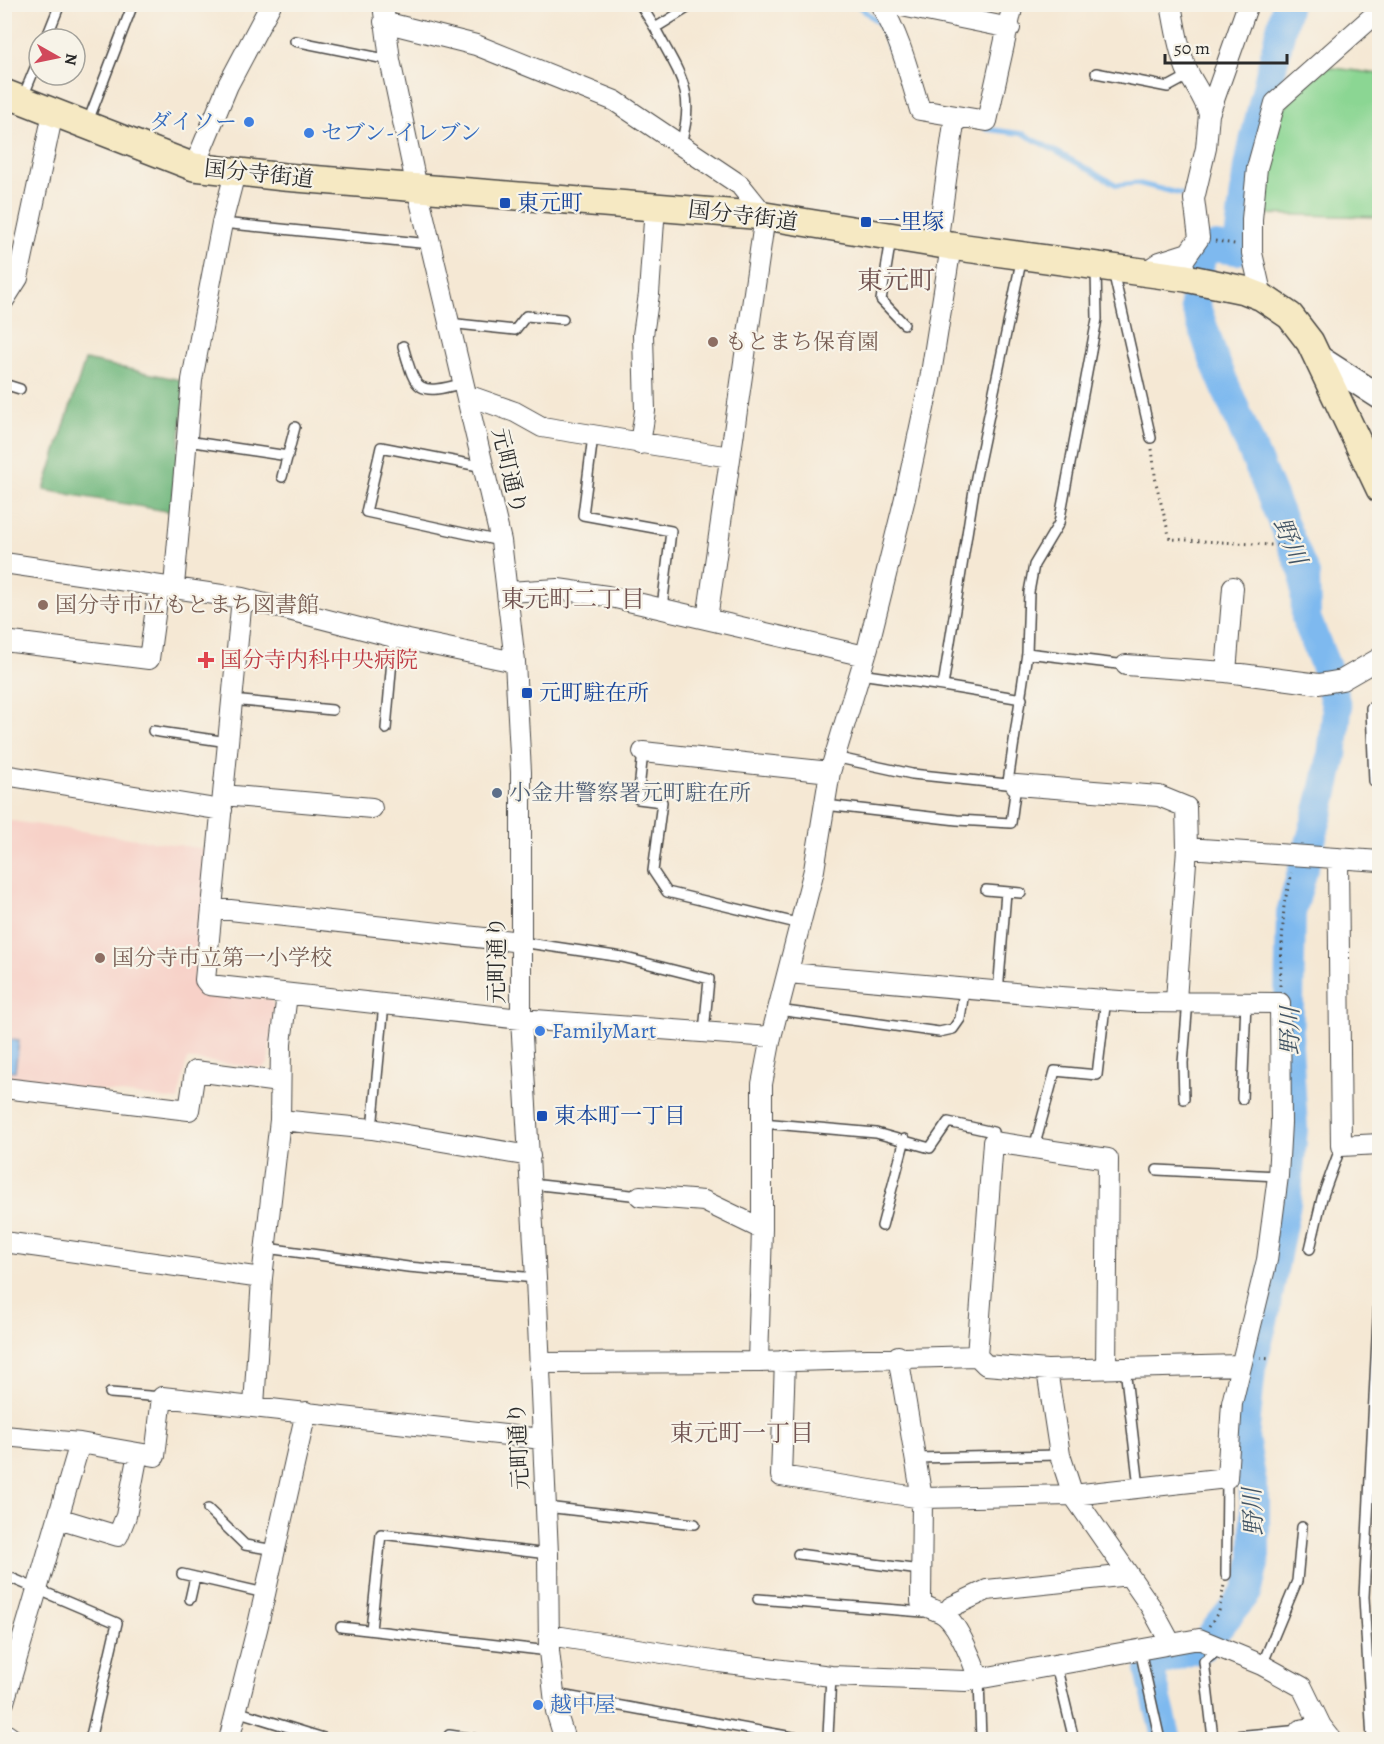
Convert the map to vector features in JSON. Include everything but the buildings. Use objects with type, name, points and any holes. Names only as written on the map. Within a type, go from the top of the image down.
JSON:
[{"type":"main road","name":"国分寺街道","points":[[13,96],[86,127],[194,167],[235,173],[765,216],[944,245],[1147,271],[1186,266],[1262,297],[1290,316],[1321,359],[1380,489]]},
{"type":"street","points":[[194,167],[228,85],[271,4]]},
{"type":"street","points":[[880,4],[899,46],[920,110],[954,122],[987,121],[1010,28],[1013,4]]},
{"type":"street","points":[[892,4],[1010,28]]},
{"type":"street","points":[[1171,4],[1179,49],[1190,75],[1205,99],[1209,114]]},
{"type":"street","points":[[1186,266],[1198,238],[1194,199],[1206,148],[1209,114],[1248,4]]},
{"type":"street","points":[[1262,297],[1252,253],[1252,219],[1257,168],[1275,104],[1380,10]]},
{"type":"street","points":[[383,13],[543,70],[615,101],[740,184],[765,216],[707,619]]},
{"type":"street","name":"元町通り","points":[[383,13],[390,60],[417,188],[501,541],[516,662],[521,772],[521,1019],[536,1278],[548,1554],[549,1643],[555,1694],[565,1740]]},
{"type":"street","points":[[4,300],[18,278],[53,113]]},
{"type":"street","points":[[758,1362],[762,1229],[762,1084],[771,1037],[801,924],[832,765],[863,665],[905,498],[930,380],[954,122]]},
{"type":"street","points":[[4,641],[149,659],[167,586],[187,441],[192,380],[222,223],[235,173]]},
{"type":"street","points":[[640,444],[645,411],[643,335],[649,294],[655,206]]},
{"type":"street","points":[[1321,359],[1380,397]]},
{"type":"street","points":[[465,389],[542,427],[730,457]]},
{"type":"street","points":[[4,563],[242,598],[394,637],[516,662]]},
{"type":"street","points":[[1226,672],[1233,587]]},
{"type":"street","points":[[508,592],[558,589],[662,608],[863,665]]},
{"type":"street","points":[[242,598],[204,980],[209,984],[287,994],[521,1019],[771,1037]]},
{"type":"street","points":[[1126,665],[1226,672],[1319,684],[1342,680],[1380,658]]},
{"type":"street","points":[[643,752],[832,765]]},
{"type":"street","points":[[4,775],[222,802],[372,808]]},
{"type":"street","points":[[1012,784],[1160,796],[1186,807],[1187,848],[1182,1000]]},
{"type":"street","points":[[1187,848],[1380,861]]},
{"type":"street","points":[[1338,858],[1341,1146],[1380,1144]]},
{"type":"street","points":[[212,908],[521,942]]},
{"type":"street","points":[[785,1360],[781,1476],[922,1498],[1073,1495],[1227,1478],[1232,1402],[1267,1260],[1278,1176],[1281,1123],[1280,1003],[1182,1000],[1135,1002],[1106,998],[964,991],[788,973]]},
{"type":"street","points":[[254,1406],[262,1278],[280,1120],[279,1082],[287,994]]},
{"type":"street","points":[[4,1088],[189,1110],[195,1071],[279,1082]]},
{"type":"street","points":[[280,1120],[372,1129],[530,1156]]},
{"type":"street","points":[[976,1356],[993,1143],[1108,1159],[1115,1368]]},
{"type":"street","points":[[640,1196],[704,1201],[762,1229]]},
{"type":"street","points":[[4,1242],[262,1278]]},
{"type":"street","points":[[539,1364],[758,1362],[898,1356],[976,1356],[986,1365],[1047,1370],[1240,1365]]},
{"type":"street","points":[[898,1356],[922,1498],[921,1602],[927,1608],[946,1616],[969,1651],[979,1678]]},
{"type":"street","points":[[1047,1370],[1060,1455],[1073,1495],[1129,1575],[1171,1644]]},
{"type":"street","points":[[4,1436],[80,1443],[154,1456],[162,1397],[542,1439]]},
{"type":"street","points":[[229,1740],[306,1412]]},
{"type":"street","points":[[4,1701],[80,1443]]},
{"type":"street","points":[[58,1518],[118,1536],[126,1516],[138,1453]]},
{"type":"street","points":[[946,1616],[951,1607],[987,1590],[1129,1575]]},
{"type":"street","points":[[549,1643],[831,1676],[966,1681],[1171,1644],[1209,1643],[1262,1665],[1302,1687],[1326,1733],[1300,1735]]},
{"type":"street","points":[[4,1733],[14,1740]]},
{"type":"lane","points":[[51,27],[60,4]]},
{"type":"lane","points":[[86,127],[133,4]]},
{"type":"lane","points":[[640,4],[686,87],[689,103],[681,143]]},
{"type":"lane","points":[[655,28],[694,4]]},
{"type":"lane","points":[[295,41],[390,60]]},
{"type":"lane","points":[[1096,73],[1168,87],[1190,75]]},
{"type":"lane","points":[[13,96],[27,76]]},
{"type":"lane","points":[[222,223],[430,244]]},
{"type":"lane","points":[[891,237],[881,300],[904,324]]},
{"type":"lane","points":[[943,687],[976,477],[1023,255]]},
{"type":"lane","points":[[1104,265],[1151,438]]},
{"type":"lane","points":[[825,805],[957,820],[1011,823],[1012,784],[1028,653],[1029,592],[1034,564],[1059,523],[1097,319],[1104,265]]},
{"type":"lane","points":[[448,323],[515,330],[526,316],[563,319]]},
{"type":"lane","points":[[403,345],[413,381],[422,388],[465,389]]},
{"type":"lane","points":[[4,384],[20,389]]},
{"type":"lane","points":[[282,477],[295,426]]},
{"type":"lane","points":[[594,436],[583,515],[671,531],[662,608]]},
{"type":"lane","points":[[187,441],[288,456]]},
{"type":"lane","points":[[484,467],[381,447],[366,512],[501,541]]},
{"type":"lane","points":[[386,729],[394,637]]},
{"type":"lane","points":[[1028,653],[1126,665]]},
{"type":"lane","points":[[863,665],[943,687],[1022,699]]},
{"type":"lane","points":[[232,700],[332,710]]},
{"type":"lane","points":[[1380,707],[1371,708],[1374,781],[1380,781]]},
{"type":"lane","points":[[153,731],[228,742]]},
{"type":"lane","points":[[643,752],[638,799],[662,802],[653,871],[667,892],[801,924]]},
{"type":"lane","points":[[832,765],[1012,784]]},
{"type":"lane","points":[[986,890],[1021,893]]},
{"type":"lane","points":[[998,993],[1006,892]]},
{"type":"lane","points":[[521,942],[622,957],[709,979],[704,1032]]},
{"type":"lane","points":[[778,1010],[939,1032],[953,1029],[960,1019],[964,991]]},
{"type":"lane","points":[[1034,1148],[1055,1071],[1097,1075],[1106,998]]},
{"type":"lane","points":[[1182,1000],[1184,1099]]},
{"type":"lane","points":[[1242,1099],[1246,1002]]},
{"type":"lane","points":[[372,1129],[384,1004]]},
{"type":"lane","points":[[762,1123],[876,1133],[905,1139],[930,1148],[948,1122],[993,1132],[993,1143]]},
{"type":"lane","points":[[882,1226],[905,1139]]},
{"type":"lane","points":[[1310,1249],[1322,1197],[1341,1146]]},
{"type":"lane","points":[[1157,1170],[1278,1176]]},
{"type":"lane","points":[[531,1184],[640,1196]]},
{"type":"lane","points":[[266,1248],[408,1266],[536,1278]]},
{"type":"lane","points":[[1372,1740],[1364,1597],[1380,1279]]},
{"type":"lane","points":[[1115,1368],[1139,1487]]},
{"type":"lane","points":[[110,1393],[162,1397]]},
{"type":"lane","points":[[915,1458],[1060,1455]]},
{"type":"lane","points":[[1226,1575],[1227,1478]]},
{"type":"lane","points":[[546,1507],[695,1524]]},
{"type":"lane","points":[[208,1509],[245,1545],[275,1550]]},
{"type":"lane","points":[[1262,1665],[1297,1581],[1302,1527]]},
{"type":"lane","points":[[370,1630],[381,1534],[548,1554]]},
{"type":"lane","points":[[798,1554],[920,1570]]},
{"type":"lane","points":[[182,1574],[265,1593]]},
{"type":"lane","points":[[4,1575],[37,1587],[117,1623],[90,1740]]},
{"type":"lane","points":[[190,1599],[195,1577]]},
{"type":"lane","points":[[758,1599],[923,1612],[927,1608]]},
{"type":"lane","points":[[342,1627],[549,1643]]},
{"type":"lane","points":[[1209,1643],[1204,1661],[1213,1737],[1300,1735]]},
{"type":"lane","points":[[1140,1650],[1160,1740]]},
{"type":"lane","points":[[1056,1665],[1074,1740]]},
{"type":"lane","points":[[825,1740],[828,1736],[831,1676]]},
{"type":"lane","points":[[979,1678],[981,1740]]},
{"type":"lane","points":[[555,1694],[809,1740]]},
{"type":"lane","points":[[236,1711],[330,1740]]},
{"type":"lane","points":[[449,1735],[483,1740]]},
{"type":"path","points":[[1151,438],[1156,483],[1170,539],[1287,546]]},
{"type":"path","points":[[1280,1003],[1284,904],[1304,855]]},
{"type":"path","points":[[1209,1643],[1220,1611],[1226,1575]]},
{"type":"shaded area","name":"国分寺市立第一小学校","points":[[5,820],[212,850],[204,934],[198,937],[194,979],[204,992],[270,999],[274,1005],[268,1064],[263,1068],[187,1059],[178,1100],[5,1079]]},
{"type":"green space","points":[[1327,67],[1379,74],[1379,217],[1260,214],[1268,156],[1277,125],[1297,92]]},
{"type":"green space","points":[[85,360],[186,381],[172,512],[44,490]]},
{"type":"water","points":[[5,1039],[19,1041],[15,1071],[5,1070]]},
{"type":"waterway","points":[[856,4],[880,24],[898,69]]},
{"type":"waterway","name":"野川","points":[[1199,269],[1201,254],[1214,247],[1238,250],[1248,167],[1287,4]]},
{"type":"waterway","points":[[986,129],[1024,134],[1117,185],[1137,183],[1181,194]]},
{"type":"waterway","name":"野川","points":[[1167,1740],[1150,1671],[1154,1662],[1202,1647],[1247,1592],[1255,1560],[1255,1500],[1244,1438],[1251,1368],[1264,1317],[1286,1203],[1293,1128],[1288,1046],[1291,913],[1332,756],[1337,710],[1327,670],[1306,618],[1305,575],[1213,357],[1195,304],[1196,295]]},
{"type":"place","name":"ダイソー","points":[[249,122]]},
{"type":"place","name":"セブン-イレブン","points":[[309,133]]},
{"type":"place","name":"東元町","points":[[505,203]]},
{"type":"place","name":"一里塚","points":[[866,222]]},
{"type":"place","name":"もとまち保育園","points":[[713,342]]},
{"type":"place","name":"国分寺市立もとまち図書館","points":[[43,605]]},
{"type":"place","name":"国分寺内科中央病院","points":[[206,660]]},
{"type":"place","name":"元町駐在所","points":[[527,693]]},
{"type":"place","name":"小金井警察署元町駐在所","points":[[497,793]]},
{"type":"place","name":"国分寺市立第一小学校","points":[[100,958]]},
{"type":"place","name":"FamilyMart","points":[[540,1031]]},
{"type":"place","name":"東本町一丁目","points":[[542,1116]]},
{"type":"place","name":"越中屋","points":[[538,1705]]},
{"type":"district","name":"東元町","points":[[896,280]]},
{"type":"district","name":"東元町二丁目","points":[[573,599]]},
{"type":"district","name":"東元町一丁目","points":[[742,1433]]}]
